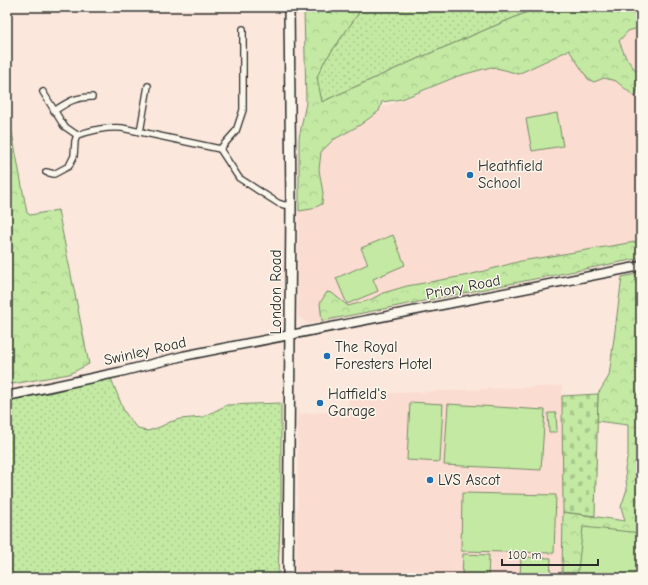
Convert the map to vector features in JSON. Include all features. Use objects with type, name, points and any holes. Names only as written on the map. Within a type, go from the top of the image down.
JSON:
[{"type":"main road","name":"London Road","points":[[288,578],[291,206],[289,7]]},
{"type":"main road","name":"Priory Road","points":[[290,335],[641,266]]},
{"type":"main road","name":"Swinley Road","points":[[7,396],[120,372],[183,356],[290,335]]},
{"type":"street","points":[[220,149],[236,131],[243,110],[243,29]]},
{"type":"street","points":[[140,132],[148,86]]},
{"type":"street","points":[[43,92],[64,126],[77,135]]},
{"type":"street","points":[[54,111],[71,100],[83,97],[92,97]]},
{"type":"street","points":[[77,135],[97,129],[111,127],[122,128],[220,149],[239,178],[278,203],[291,206]]},
{"type":"street","points":[[46,172],[54,174],[69,166],[74,156],[77,135]]},
{"type":"shaded area","name":"Heathfield School","points":[[614,7],[641,7],[641,258],[308,324],[298,316],[299,138],[405,99]]},
{"type":"shaded area","name":"LVS Ascot","points":[[562,386],[562,578],[296,578],[298,414],[348,410],[349,395]]},
{"type":"green space","points":[[304,7],[363,7],[324,62],[317,77],[322,102],[417,59],[539,7],[641,7],[641,27],[628,31],[619,41],[626,58],[641,77],[641,80],[635,97],[616,81],[604,78],[594,82],[588,79],[569,50],[518,74],[491,67],[458,76],[402,99],[382,102],[379,111],[360,125],[333,140],[321,152],[319,170],[323,193],[322,204],[312,209],[299,211],[299,138],[306,103]]},
{"type":"green space","points":[[363,7],[539,7],[417,59],[322,102],[316,77],[324,62]]},
{"type":"green space","points":[[7,106],[27,213],[30,215],[58,210],[89,364],[69,374],[7,385]]},
{"type":"green space","points":[[557,113],[563,146],[532,151],[526,119]]},
{"type":"green space","points":[[393,235],[405,265],[373,279],[378,291],[347,304],[336,278],[368,264],[361,248]]},
{"type":"green space","points":[[641,241],[641,258],[322,321],[320,303],[327,292],[332,293],[348,306],[370,300],[383,293],[407,286],[469,275],[521,261]]},
{"type":"green space","points":[[641,273],[641,578],[562,578],[563,512],[625,521],[621,507],[627,489],[625,469],[628,454],[628,425],[597,421],[598,394],[609,376],[622,277]]},
{"type":"green space","points":[[110,376],[124,411],[135,426],[142,430],[148,431],[180,419],[203,417],[227,405],[281,403],[281,500],[278,574],[256,578],[7,578],[7,401],[54,392]]},
{"type":"green space","points":[[598,394],[595,516],[563,512],[562,396]]},
{"type":"green space","points":[[410,402],[443,404],[440,462],[407,460]]},
{"type":"green space","points":[[448,404],[545,410],[541,470],[444,465]]},
{"type":"green space","points":[[548,413],[556,413],[557,432],[549,432]]},
{"type":"green space","points":[[462,493],[556,495],[554,553],[461,551]]},
{"type":"green space","points":[[583,527],[641,533],[641,578],[577,578]]},
{"type":"green space","points":[[463,554],[489,555],[488,578],[462,578]]},
{"type":"green space","points":[[521,557],[551,558],[550,578],[520,578]]},
{"type":"place","name":"Heathfield School","points":[[470,175]]},
{"type":"place","name":"The Royal Foresters Hotel","points":[[327,356]]},
{"type":"place","name":"Hatfield's Garage","points":[[320,403]]},
{"type":"place","name":"LVS Ascot","points":[[430,480]]}]
